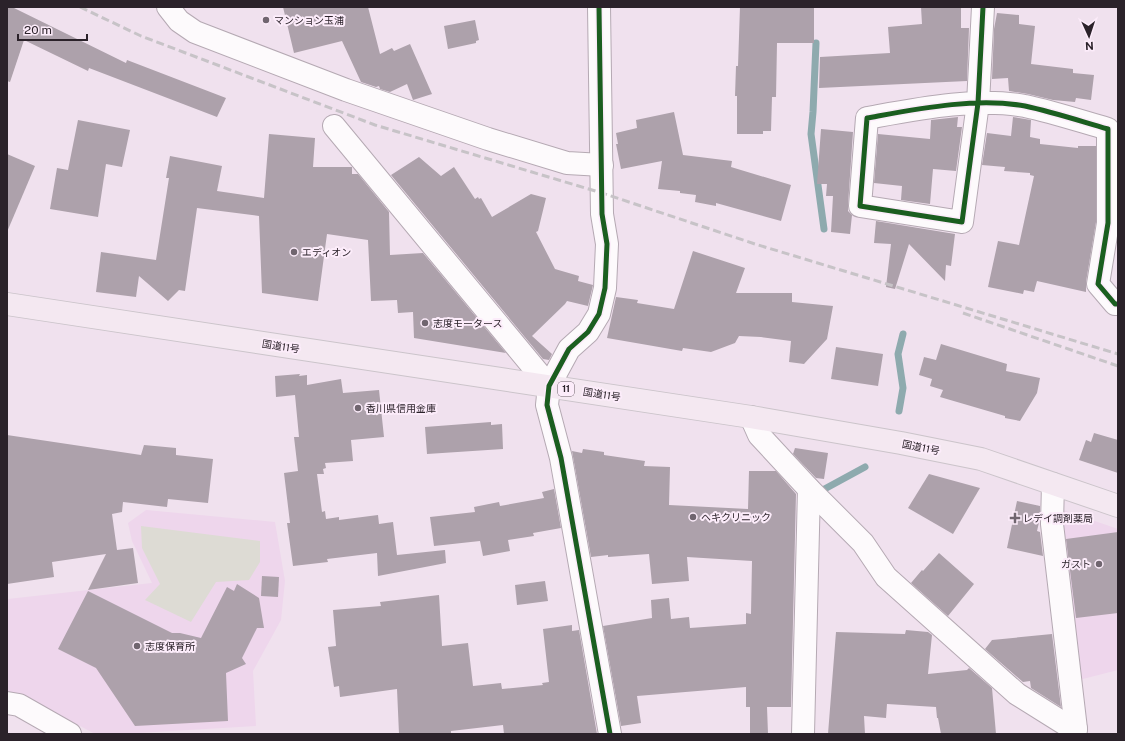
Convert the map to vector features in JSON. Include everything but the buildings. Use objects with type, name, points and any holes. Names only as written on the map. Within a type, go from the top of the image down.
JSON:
[{"type":"highway","name":"国道11号","points":[[7,304],[751,417],[901,443],[981,459],[1118,506]]},
{"type":"street","points":[[168,7],[179,21],[195,32],[346,90],[488,139],[567,163],[602,165]]},
{"type":"street","points":[[599,7],[602,214],[607,244],[605,288],[599,314],[588,332],[569,350],[549,386],[547,405],[561,458],[610,734]]},
{"type":"street","points":[[983,7],[978,103],[962,222],[860,206],[867,118],[914,109],[978,103],[1024,106],[1108,129],[1108,223],[1098,284],[1115,304],[1118,304]]},
{"type":"street","points":[[334,126],[549,386]]},
{"type":"street","points":[[751,417],[759,435],[863,544],[886,577],[1017,694],[1076,731]]},
{"type":"street","points":[[1053,484],[1052,524],[1076,731]]},
{"type":"street","points":[[803,734],[809,489]]},
{"type":"street","points":[[7,703],[19,705],[70,734]]},
{"type":"shaded area","points":[[1060,509],[1118,529],[1118,670],[1075,681]]},
{"type":"shaded area","name":"志度保育所","points":[[146,510],[275,522],[285,581],[281,620],[253,671],[256,726],[121,734],[95,734],[67,719],[7,692],[8,599],[152,583],[132,541],[128,523]]},
{"type":"shaded area","points":[[141,526],[260,541],[260,562],[249,580],[216,582],[191,622],[145,600],[160,584],[142,548]]},
{"type":"waterway","points":[[816,43],[811,134],[824,229]]},
{"type":"waterway","points":[[899,411],[903,388],[898,354],[903,334]]},
{"type":"waterway","points":[[819,492],[865,467]]},
{"type":"railway","points":[[80,7],[141,36],[375,125],[602,193],[755,244],[1118,354]]},
{"type":"railway","points":[[963,313],[1118,366]]},
{"type":"cycle path","points":[[599,7],[602,214],[607,244],[605,288],[599,314],[588,332],[569,349],[549,386],[547,405],[561,458],[610,734]]},
{"type":"cycle path","points":[[983,7],[978,103],[962,222],[860,206],[867,118],[946,105],[966,103],[986,103],[1035,108],[1108,129],[1108,223],[1098,284],[1115,304],[1118,304]]},
{"type":"place","name":"マンション玉浦","points":[[266,20]]},
{"type":"place","name":"エディオン","points":[[294,252]]},
{"type":"place","name":"志度モータース","points":[[425,323]]},
{"type":"place","name":"香川県信用金庫","points":[[358,408]]},
{"type":"place","name":"ヘキクリニック","points":[[693,517]]},
{"type":"place","name":"レデイ調剤薬局","points":[[1015,518]]},
{"type":"place","name":"ガスト","points":[[1099,564]]},
{"type":"place","name":"志度保育所","points":[[137,646]]}]
